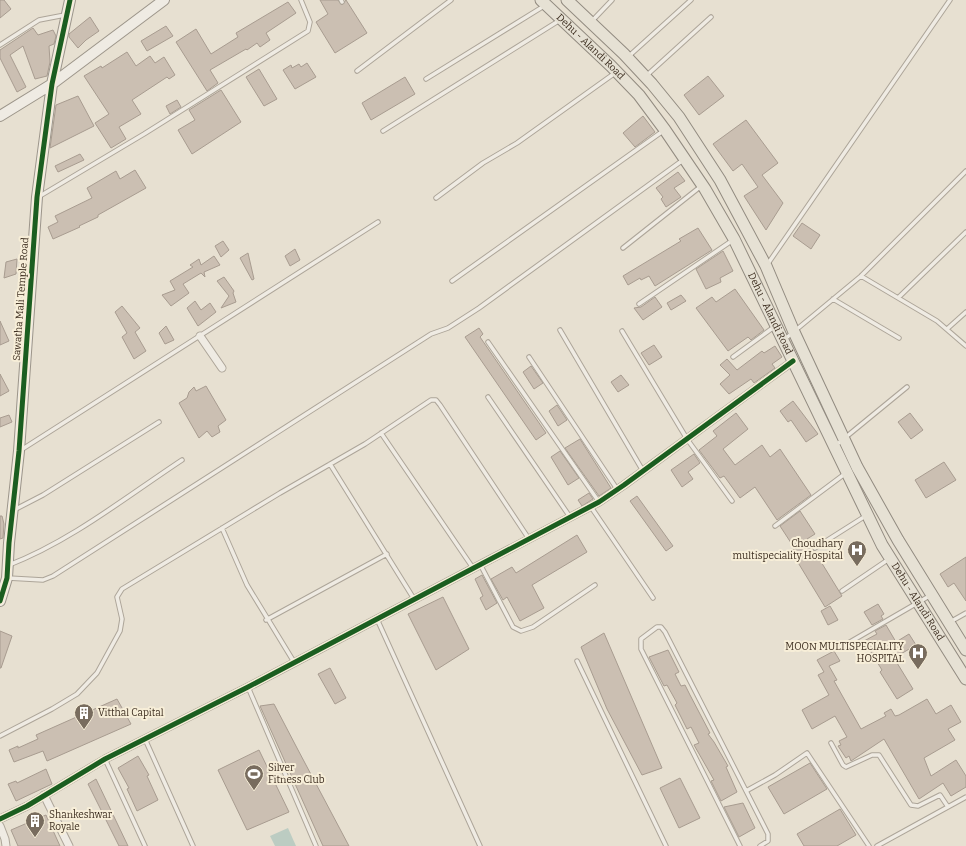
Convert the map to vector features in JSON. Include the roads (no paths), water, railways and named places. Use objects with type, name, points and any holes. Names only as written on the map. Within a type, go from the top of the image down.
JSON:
[{"type":"main road","name":"Dehu - Alandi Road","points":[[567,0],[645,76],[679,118],[720,180],[766,266],[794,332],[844,439],[898,540],[966,650]]},
{"type":"main road","name":"Dehu - Alandi Road","points":[[543,2],[617,72],[639,96],[665,130],[702,185],[734,239],[867,515],[890,558],[966,679]]},
{"type":"street","name":"Sawatha Mali Temple Road","points":[[0,601],[7,578],[19,451],[37,197],[52,84],[70,0]]},
{"type":"street","points":[[0,116],[52,84],[164,0]]},
{"type":"street","points":[[200,336],[222,368]]},
{"type":"street","points":[[0,819],[105,759],[248,687],[598,502],[643,471],[793,361]]},
{"type":"street","points":[[44,795],[69,846]]},
{"type":"street","points":[[0,826],[5,839],[3,844]]},
{"type":"lane","points":[[37,197],[144,134],[308,31],[310,22],[301,0]]},
{"type":"lane","points":[[357,71],[451,0]]},
{"type":"lane","points":[[591,22],[612,0]]},
{"type":"lane","points":[[628,58],[690,0]]},
{"type":"lane","points":[[766,266],[950,0]]},
{"type":"lane","points":[[426,79],[543,2]]},
{"type":"lane","points":[[0,45],[39,20],[67,15]]},
{"type":"lane","points":[[645,76],[711,18]]},
{"type":"lane","points":[[383,131],[561,19]]},
{"type":"lane","points":[[436,198],[483,163],[517,143],[617,72]]},
{"type":"lane","points":[[452,281],[665,130]]},
{"type":"lane","points":[[7,578],[43,580],[53,576],[431,334],[448,328],[480,308],[684,159]]},
{"type":"lane","points":[[784,340],[861,276],[966,171]]},
{"type":"lane","points":[[623,248],[702,185]]},
{"type":"lane","points":[[19,451],[378,222]]},
{"type":"lane","points":[[899,297],[966,232]]},
{"type":"lane","points":[[639,304],[734,239]]},
{"type":"lane","points":[[861,276],[899,297],[937,321],[966,346]]},
{"type":"lane","points":[[833,299],[899,338]]},
{"type":"lane","points":[[947,329],[966,312]]},
{"type":"lane","points":[[733,357],[777,326]]},
{"type":"lane","points":[[560,330],[643,471]]},
{"type":"lane","points":[[622,330],[687,439],[732,501]]},
{"type":"lane","points":[[488,342],[598,502]]},
{"type":"lane","points":[[793,361],[804,352]]},
{"type":"lane","points":[[529,357],[618,489]]},
{"type":"lane","points":[[834,446],[907,387]]},
{"type":"lane","points":[[488,397],[570,517]]},
{"type":"lane","points":[[0,736],[77,694],[96,673],[120,631],[122,619],[117,597],[122,588],[381,433],[431,400],[436,400],[529,538]]},
{"type":"lane","points":[[13,511],[43,495],[158,422]]},
{"type":"lane","points":[[381,433],[473,568]]},
{"type":"lane","points":[[8,566],[42,552],[182,460]]},
{"type":"lane","points":[[330,464],[414,599]]},
{"type":"lane","points":[[775,526],[846,473]]},
{"type":"lane","points":[[590,506],[653,598]]},
{"type":"lane","points":[[815,548],[867,515]]},
{"type":"lane","points":[[222,528],[246,585],[266,620],[294,662]]},
{"type":"lane","points":[[266,620],[387,554]]},
{"type":"lane","points":[[842,591],[890,558]]},
{"type":"lane","points":[[480,564],[513,626],[521,632],[533,627],[595,585]]},
{"type":"lane","points":[[838,649],[932,595]]},
{"type":"lane","points":[[949,623],[966,613]]},
{"type":"lane","points":[[377,619],[480,846]]},
{"type":"lane","points":[[740,846],[641,649],[641,640],[657,627],[661,627],[665,632],[768,834],[766,843],[760,846]]},
{"type":"lane","points":[[577,661],[666,846]]},
{"type":"lane","points":[[248,687],[316,846]]},
{"type":"lane","points":[[145,739],[193,846]]},
{"type":"lane","points":[[831,744],[843,765],[846,767],[872,755],[878,755],[911,805],[918,806],[940,796],[948,807]]},
{"type":"lane","points":[[746,791],[775,775],[807,753],[869,846]]},
{"type":"lane","points":[[105,759],[145,846]]},
{"type":"lane","points":[[877,846],[966,797]]},
{"type":"place","name":"Choudhary multispeciality Hospital","points":[[857,567]]},
{"type":"place","name":"MOON MULTISPECIALITY HOSPITAL","points":[[918,670]]},
{"type":"place","name":"Vitthal Capital","points":[[84,730]]},
{"type":"place","name":"Silver Fitness Club","points":[[254,791]]},
{"type":"place","name":"Shankeshwar Royale","points":[[35,838]]}]
